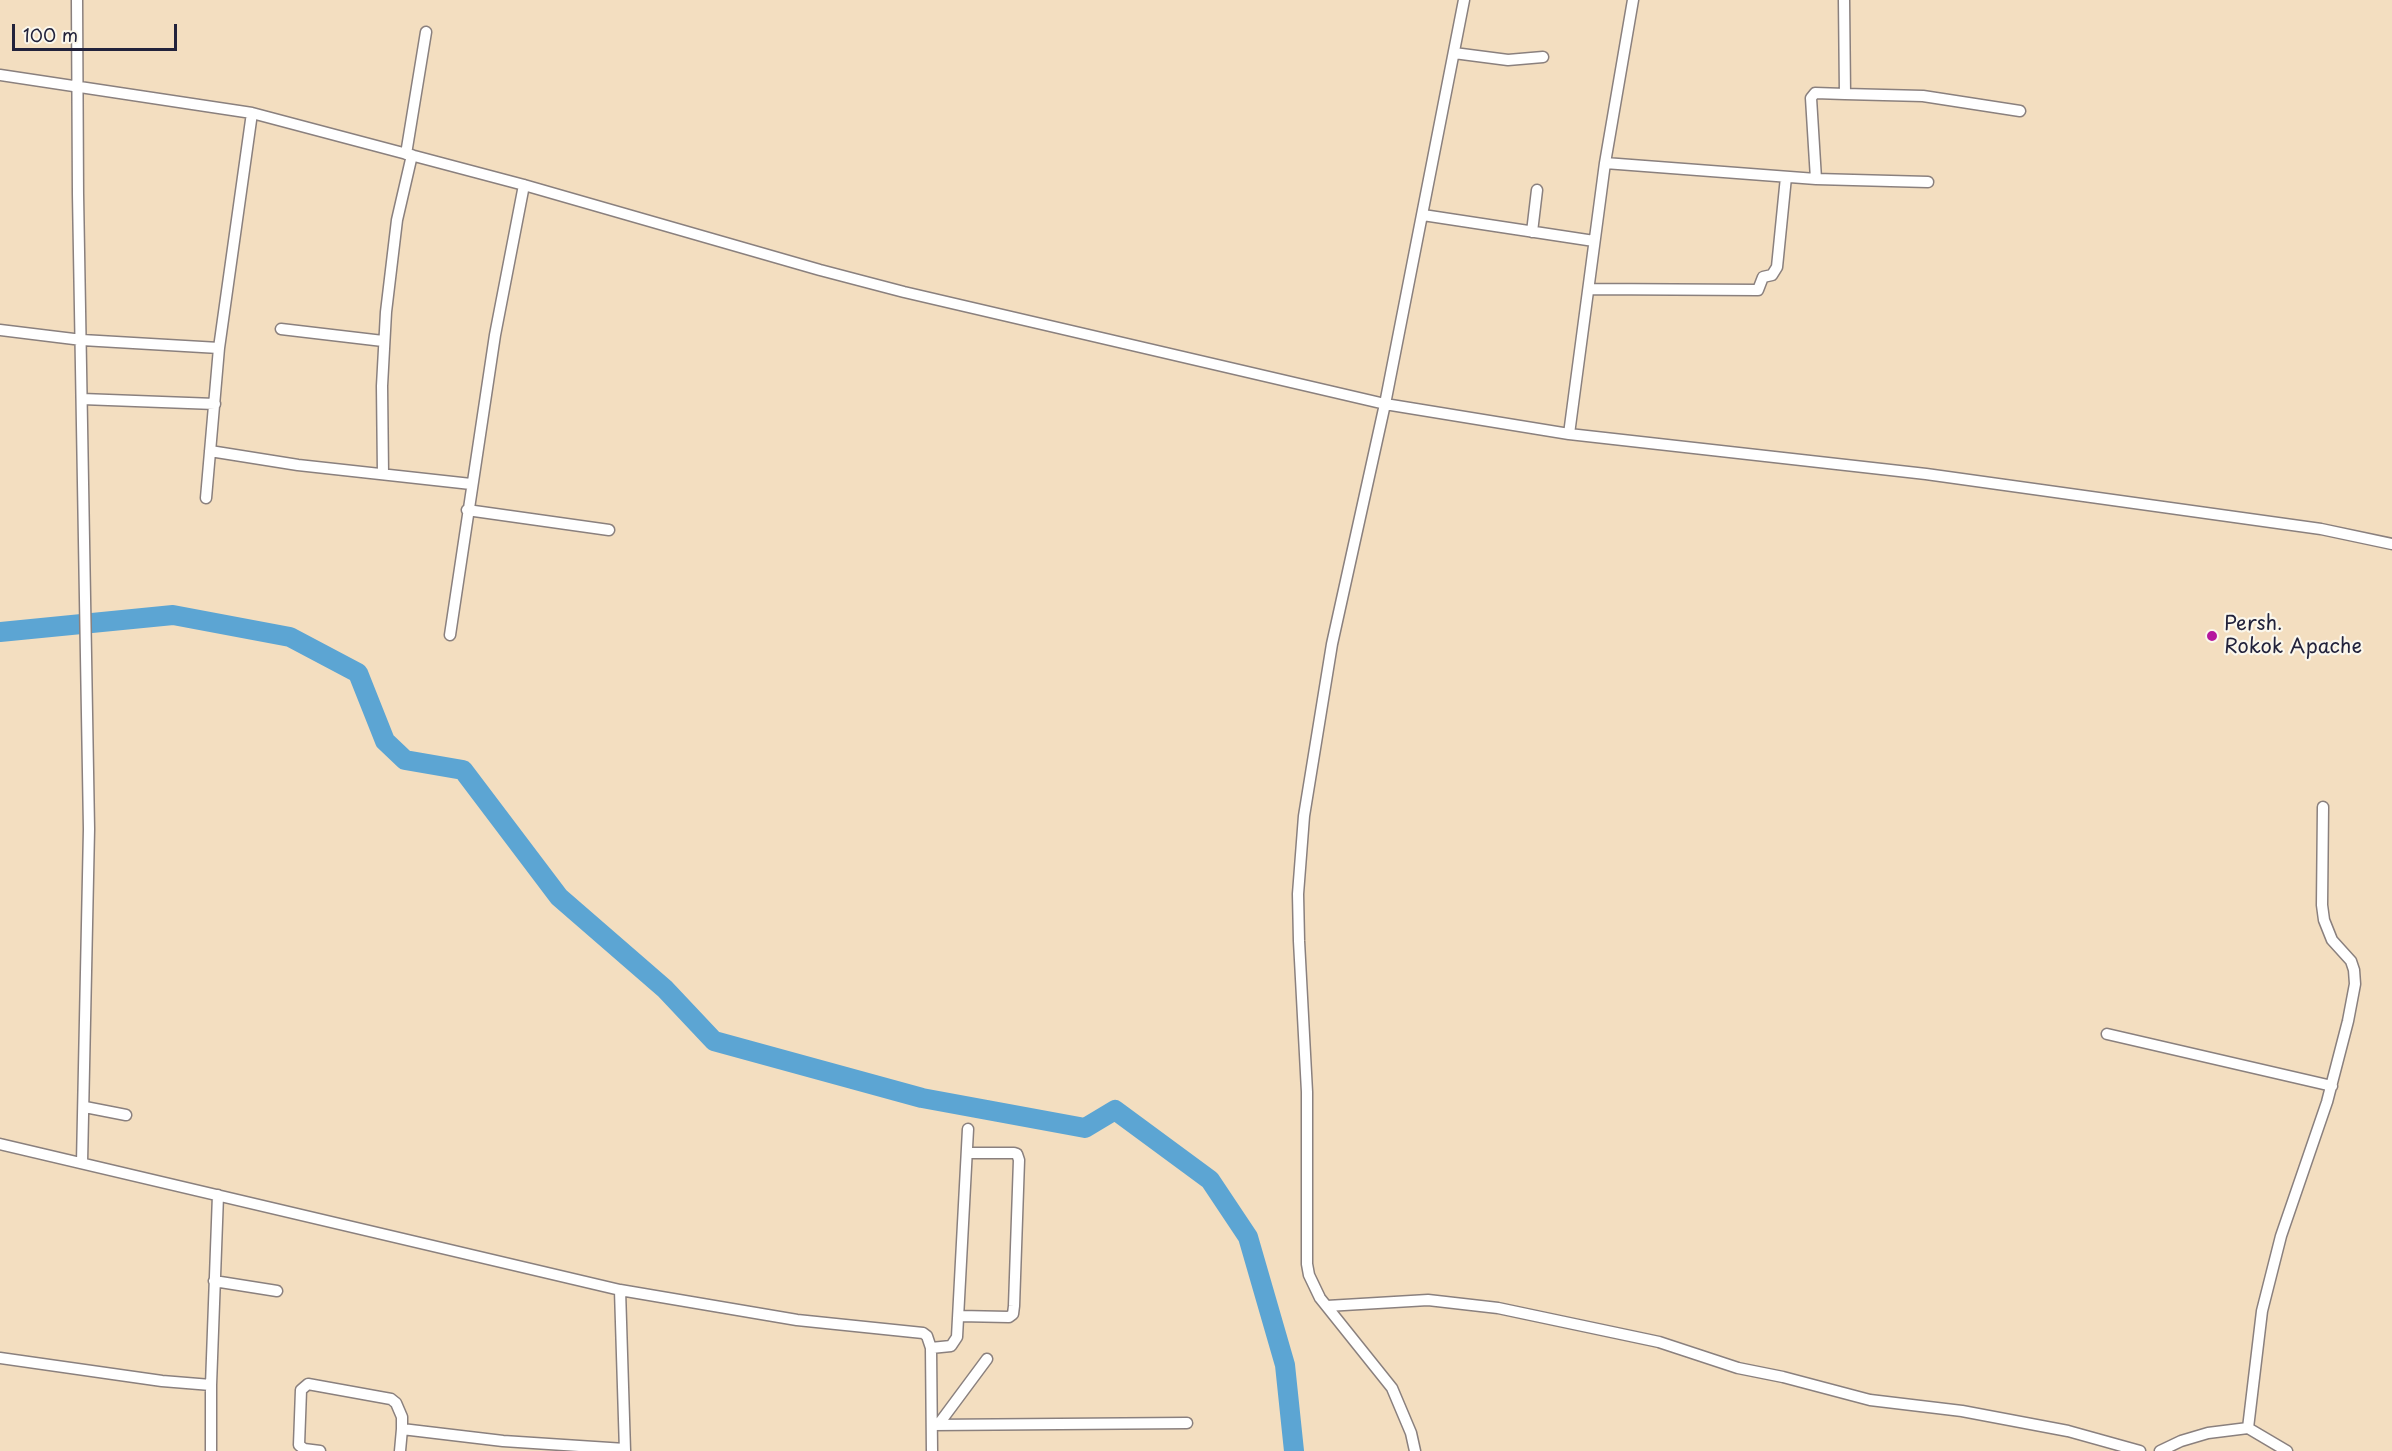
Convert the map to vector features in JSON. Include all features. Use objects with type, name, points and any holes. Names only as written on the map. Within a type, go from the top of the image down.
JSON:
[{"type":"street","points":[[77,0],[89,829],[82,1162]]},
{"type":"street","points":[[1415,1451],[1411,1433],[1392,1388],[1313,1287],[1307,1264],[1307,1092],[1299,941],[1300,865],[1308,786],[1332,644],[1385,404],[1464,0]]},
{"type":"street","points":[[1569,434],[1605,163],[1633,0]]},
{"type":"street","points":[[1844,0],[1845,94]]},
{"type":"street","points":[[383,474],[383,341],[397,220],[426,32]]},
{"type":"street","points":[[1454,53],[1508,60],[1543,57]]},
{"type":"street","points":[[0,75],[252,113],[524,185],[904,292],[1385,404],[1569,434],[1926,474],[2321,529],[2392,544]]},
{"type":"street","points":[[1816,179],[1812,95],[1923,96],[2020,111]]},
{"type":"street","points":[[206,498],[219,348],[252,113]]},
{"type":"street","points":[[1605,163],[1816,179],[1928,182]]},
{"type":"street","points":[[1589,289],[1758,290],[1763,277],[1772,275],[1777,267],[1786,177]]},
{"type":"street","points":[[450,635],[495,335],[524,185]]},
{"type":"street","points":[[1532,232],[1537,190]]},
{"type":"street","points":[[1423,215],[1594,242]]},
{"type":"street","points":[[281,329],[383,341]]},
{"type":"street","points":[[0,330],[82,340],[219,348]]},
{"type":"street","points":[[82,399],[215,404]]},
{"type":"street","points":[[210,451],[298,465],[471,484]]},
{"type":"street","points":[[467,510],[609,530]]},
{"type":"street","points":[[2248,1428],[2262,1311],[2281,1236],[2332,1086],[2348,1021],[2355,976],[2351,961],[2332,940],[2324,920],[2324,807]]},
{"type":"street","points":[[2107,1034],[2332,1086]]},
{"type":"street","points":[[84,1107],[126,1115]]},
{"type":"street","points":[[931,1348],[954,1344],[959,1316],[969,1129]]},
{"type":"street","points":[[0,1144],[620,1290],[787,1318],[922,1333],[927,1336],[931,1348],[935,1425],[932,1451]]},
{"type":"street","points":[[959,1316],[1010,1317],[1014,1306],[1018,1157],[1014,1153],[968,1153]]},
{"type":"street","points":[[211,1451],[211,1385],[218,1195]]},
{"type":"street","points":[[214,1281],[277,1290]]},
{"type":"street","points":[[402,1429],[503,1446],[625,1450],[620,1290]]},
{"type":"street","points":[[1327,1306],[1417,1300],[1498,1308],[1659,1342],[1738,1368],[1870,1400],[1962,1411],[2068,1431],[2140,1451]]},
{"type":"street","points":[[0,1358],[162,1381],[211,1385]]},
{"type":"street","points":[[935,1425],[987,1359]]},
{"type":"street","points":[[320,1451],[299,1446],[301,1390],[305,1385],[391,1399],[396,1403],[402,1417],[400,1451]]},
{"type":"street","points":[[935,1425],[1187,1423]]},
{"type":"street","points":[[2160,1451],[2181,1441],[2208,1433],[2248,1428],[2287,1451]]},
{"type":"waterway","points":[[0,632],[173,615],[290,637],[358,673],[385,741],[405,760],[463,770],[559,897],[665,989],[714,1041],[922,1098],[1085,1128],[1115,1110],[1210,1180],[1248,1237],[1285,1365],[1294,1451]]},
{"type":"place","name":"Persh. Rokok Apache","points":[[2212,636]]}]
